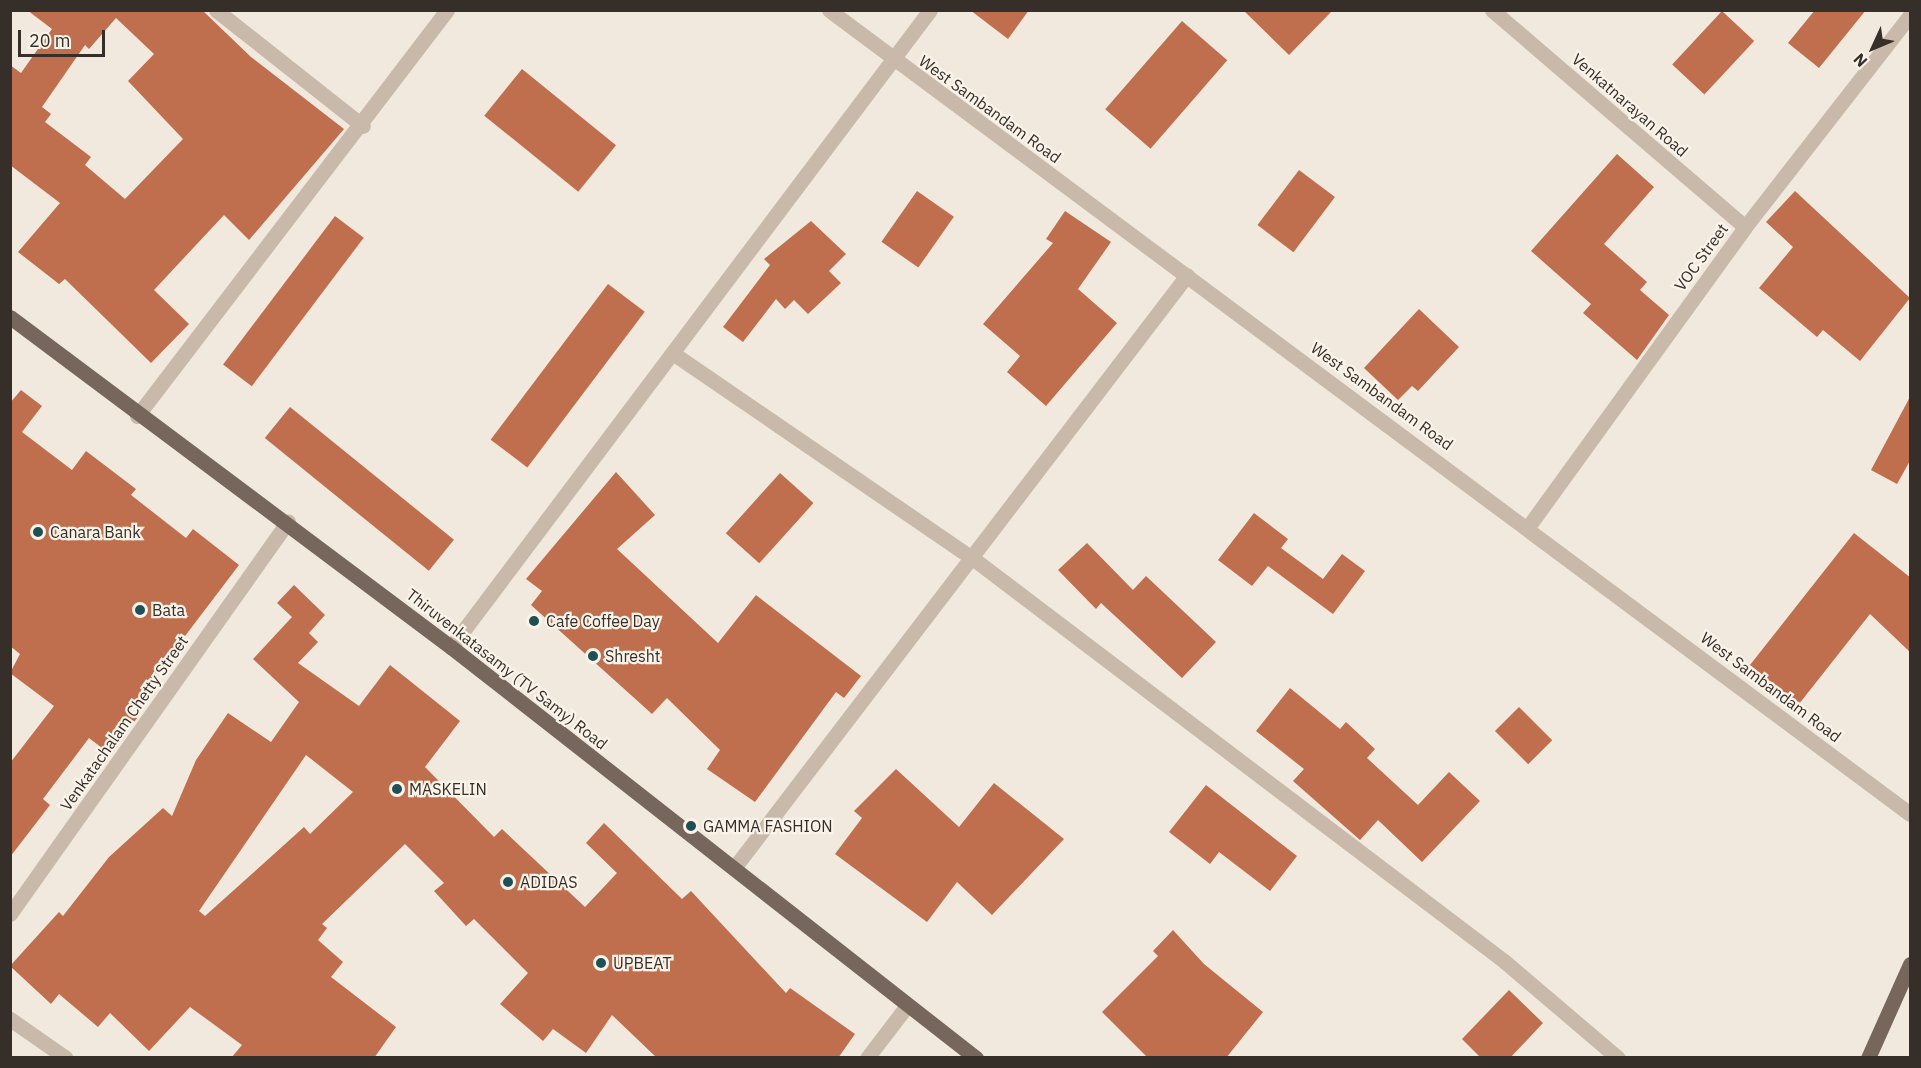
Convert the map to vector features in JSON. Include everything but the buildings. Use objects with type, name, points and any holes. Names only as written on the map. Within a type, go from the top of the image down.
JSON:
[{"type":"main road","name":"Thiruvenkatasamy (TV Samy) Road","points":[[10,317],[137,416],[288,522],[451,647],[734,868],[906,1007],[976,1058]]},
{"type":"main road","points":[[1868,1058],[1911,964]]},
{"type":"street","points":[[216,10],[363,126]]},
{"type":"street","points":[[137,416],[363,126],[447,10]]},
{"type":"street","name":"West Sambandam Road","points":[[829,10],[893,61],[1528,527],[1911,814]]},
{"type":"street","points":[[451,647],[674,354],[930,10]]},
{"type":"street","name":"Venkatnarayan Road","points":[[1491,10],[1744,227]]},
{"type":"street","name":"VOC Street","points":[[1528,527],[1744,227],[1911,15]]},
{"type":"street","points":[[734,868],[1187,275]]},
{"type":"street","points":[[674,354],[971,557],[1504,961],[1618,1058]]},
{"type":"street","name":"Venkatachalam Chetty Street","points":[[10,914],[288,522]]},
{"type":"street","points":[[867,1058],[906,1007]]},
{"type":"street","points":[[10,1018],[66,1058]]},
{"type":"place","name":"Canara Bank","points":[[38,532]]},
{"type":"place","name":"Bata","points":[[140,610]]},
{"type":"place","name":"Cafe Coffee Day","points":[[534,621]]},
{"type":"place","name":"Shresht","points":[[593,656]]},
{"type":"place","name":"MASKELIN","points":[[397,789]]},
{"type":"place","name":"GAMMA FASHION","points":[[691,826]]},
{"type":"place","name":"ADIDAS","points":[[508,882]]},
{"type":"place","name":"UPBEAT","points":[[601,963]]}]
